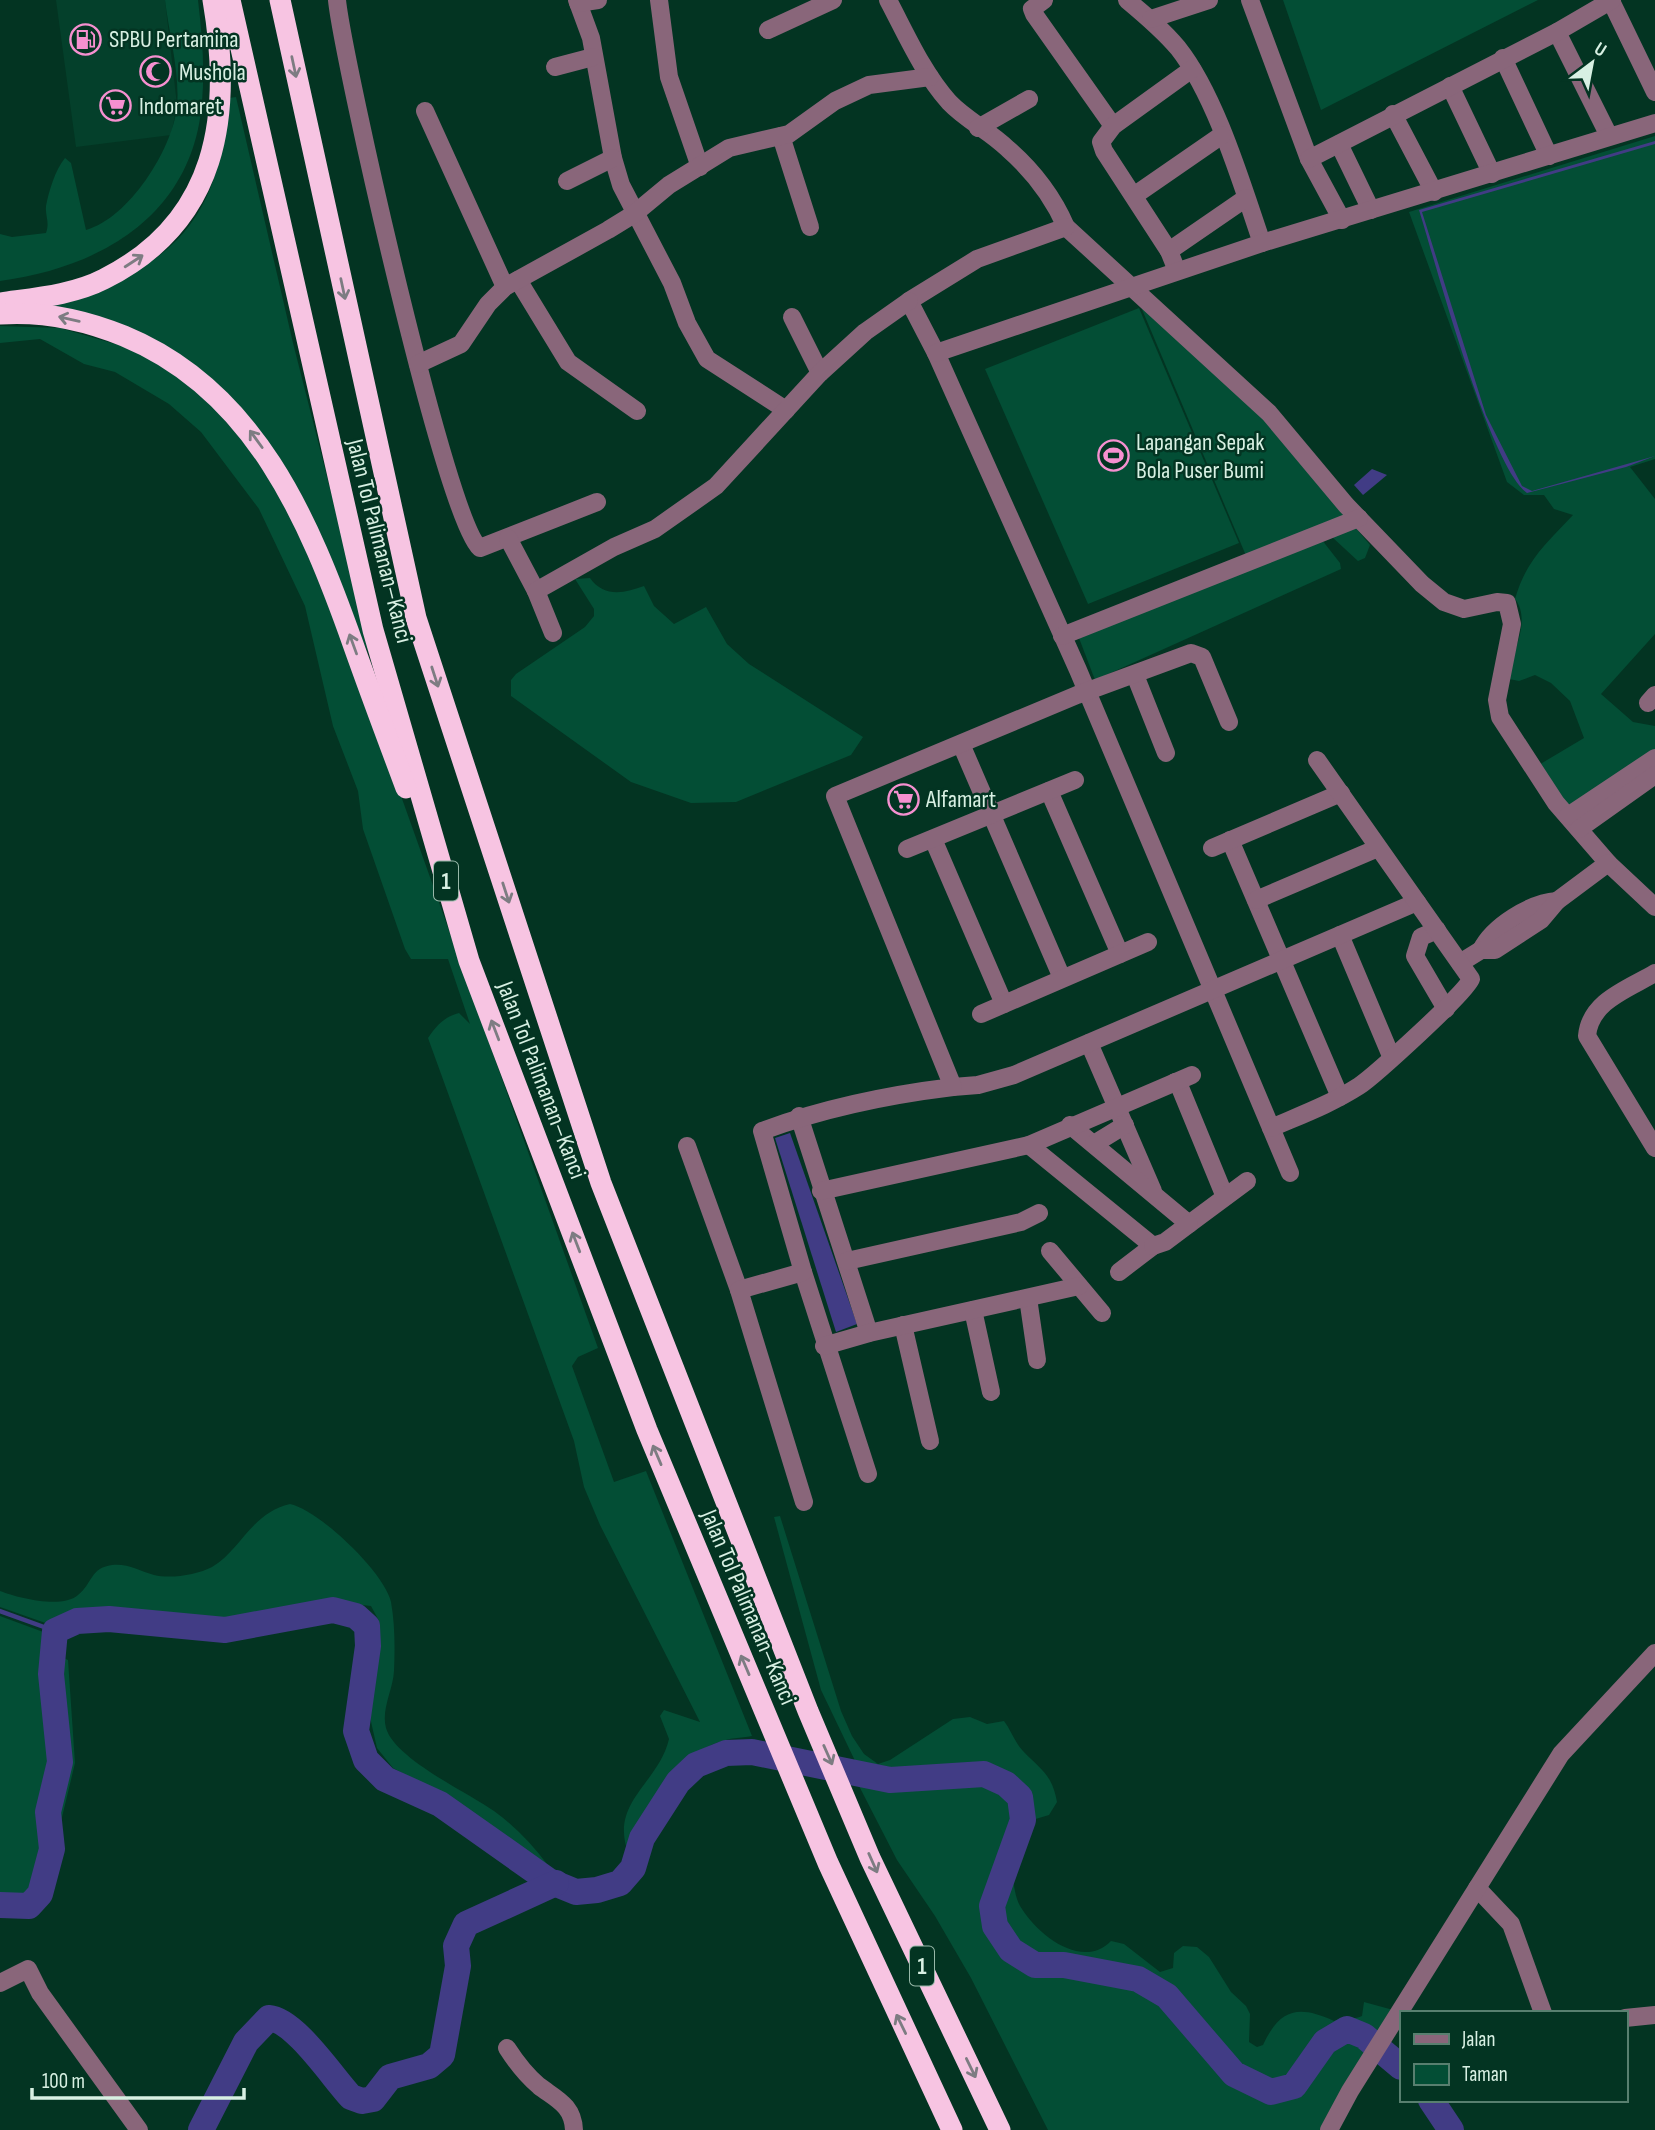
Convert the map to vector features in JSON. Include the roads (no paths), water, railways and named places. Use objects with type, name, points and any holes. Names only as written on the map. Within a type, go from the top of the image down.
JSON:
[{"type":"highway","points":[[0,303],[47,296],[102,281],[169,236],[185,214],[210,165],[214,138],[219,90],[218,30],[213,0]]},
{"type":"highway","name":"Jalan Tol Palimanan–Kanci","points":[[230,0],[373,630],[469,961],[647,1430],[889,2000],[952,2130]]},
{"type":"highway","name":"Jalan Tol Palimanan–Kanci","points":[[280,0],[416,618],[601,1183],[808,1711],[848,1799],[870,1858],[1000,2130]]},
{"type":"highway","points":[[0,314],[55,316],[103,328],[148,346],[190,372],[230,408],[254,435],[294,500],[316,545],[469,961]]},
{"type":"street","points":[[337,0],[392,264],[438,439],[466,529],[474,544],[480,548],[597,502]]},
{"type":"street","points":[[598,0],[578,1],[591,38],[612,158],[634,214],[672,283],[687,323],[707,359],[786,410]]},
{"type":"street","points":[[659,0],[669,77],[700,167]]},
{"type":"street","points":[[768,30],[833,0]]},
{"type":"street","points":[[888,0],[930,77],[951,104],[978,128],[1009,149],[1033,174],[1066,227],[1269,413],[1359,518],[1422,584],[1444,602],[1464,609],[1497,602],[1507,603],[1512,624],[1497,700],[1500,718],[1541,785],[1608,863],[1655,907]]},
{"type":"street","points":[[1044,0],[1032,11],[1114,126]]},
{"type":"street","points":[[1127,0],[1152,19],[1192,69],[1222,135],[1262,243]]},
{"type":"street","points":[[1152,19],[1209,0]]},
{"type":"street","points":[[1250,0],[1308,159],[1342,220]]},
{"type":"street","points":[[1308,159],[1557,32],[1611,0],[1655,92]]},
{"type":"street","points":[[1557,32],[1609,136]]},
{"type":"street","points":[[555,67],[593,57]]},
{"type":"street","points":[[1503,58],[1549,156]]},
{"type":"street","points":[[1177,271],[1169,251],[1101,145],[1114,126],[1192,69]]},
{"type":"street","points":[[418,364],[461,344],[488,304],[512,283],[634,214],[668,185],[729,148],[781,136],[803,127],[820,111],[852,91],[889,81],[930,77]]},
{"type":"street","points":[[1450,86],[1492,174]]},
{"type":"street","points":[[978,128],[1029,99]]},
{"type":"street","points":[[425,111],[512,283],[568,362],[637,411]]},
{"type":"street","points":[[1393,114],[1434,192]]},
{"type":"street","points":[[936,353],[1262,243],[1655,123]]},
{"type":"street","points":[[1138,193],[1222,135]]},
{"type":"street","points":[[781,136],[810,227]]},
{"type":"street","points":[[1339,144],[1371,210]]},
{"type":"street","points":[[567,181],[612,158]]},
{"type":"street","points":[[1169,251],[1246,198]]},
{"type":"street","points":[[536,591],[676,516],[719,483],[820,373],[865,332],[909,301],[977,260],[1066,227]]},
{"type":"street","points":[[909,301],[936,353],[1088,692],[1290,1172]]},
{"type":"street","points":[[792,317],[820,373]]},
{"type":"street","points":[[1062,636],[1359,518]]},
{"type":"street","points":[[508,538],[536,591],[553,632]]},
{"type":"street","points":[[953,1087],[835,796],[1088,692],[1191,653],[1198,653],[1229,722]]},
{"type":"street","points":[[1135,675],[1166,753]]},
{"type":"street","points":[[961,744],[1062,978]]},
{"type":"street","points":[[1574,822],[1655,758]]},
{"type":"street","points":[[1271,1128],[1340,1097],[1362,1084],[1446,1009],[1470,985],[1471,979],[1317,760]]},
{"type":"street","points":[[1574,822],[1655,775]]},
{"type":"street","points":[[907,849],[1075,780]]},
{"type":"street","points":[[1049,790],[1120,954]]},
{"type":"street","points":[[1212,848],[1341,793]]},
{"type":"street","points":[[933,839],[1004,1004]]},
{"type":"street","points":[[1230,840],[1340,1097]]},
{"type":"street","points":[[1256,900],[1378,848]]},
{"type":"street","points":[[1460,963],[1481,950],[1495,950],[1537,913],[1608,863]]},
{"type":"street","points":[[868,1474],[824,1346],[762,1131],[795,1117],[874,1098],[1014,1075],[1417,902]]},
{"type":"street","points":[[1437,930],[1421,937],[1415,956],[1446,1009]]},
{"type":"street","points":[[1340,935],[1391,1056]]},
{"type":"street","points":[[981,1014],[1147,942]]},
{"type":"street","points":[[1655,973],[1603,1003],[1588,1024],[1587,1036],[1655,1148]]},
{"type":"street","points":[[1089,1043],[1154,1192]]},
{"type":"street","points":[[821,1191],[1029,1145],[1116,1105],[1183,1079],[1179,1085],[1225,1197]]},
{"type":"street","points":[[795,1117],[869,1332]]},
{"type":"street","points":[[1070,1125],[1154,1192],[1189,1224]]},
{"type":"street","points":[[1094,1144],[1125,1125]]},
{"type":"street","points":[[1029,1145],[1153,1246]]},
{"type":"street","points":[[687,1146],[739,1290],[804,1502]]},
{"type":"street","points":[[1119,1272],[1153,1246],[1165,1242],[1247,1181]]},
{"type":"street","points":[[847,1262],[1021,1222],[1039,1213]]},
{"type":"street","points":[[1050,1251],[1102,1313]]},
{"type":"street","points":[[739,1290],[803,1272]]},
{"type":"street","points":[[824,1346],[869,1332],[1079,1286]]},
{"type":"street","points":[[1028,1298],[1037,1360]]},
{"type":"street","points":[[973,1310],[991,1392]]},
{"type":"street","points":[[903,1325],[930,1441]]},
{"type":"street","points":[[1329,2130],[1393,2021],[1561,1754],[1655,1653]]},
{"type":"street","points":[[1478,1888],[1511,1924],[1543,2011]]},
{"type":"street","points":[[0,1983],[28,1969],[40,1993],[139,2130]]},
{"type":"street","points":[[1627,2018],[1655,2015]]},
{"type":"street","points":[[507,2048],[520,2067],[538,2085],[560,2099],[574,2118],[574,2130]]},
{"type":"waterway","points":[[0,1905],[29,1906],[40,1894],[52,1849],[48,1812],[60,1762],[51,1674],[55,1631],[77,1621],[109,1619],[225,1630],[333,1610],[356,1616],[367,1626],[368,1646],[356,1731],[366,1760],[385,1779],[440,1804],[549,1881],[576,1892],[597,1890],[620,1883],[633,1868],[642,1838],[678,1782],[696,1765],[726,1753],[752,1752],[890,1780],[984,1774],[1006,1784],[1020,1797],[1023,1820],[992,1906],[995,1926],[1011,1950],[1035,1965],[1064,1965],[1138,1979],[1167,1996],[1234,2074],[1271,2092],[1294,2086],[1325,2042],[1347,2029],[1364,2036],[1400,2066]]},
{"type":"waterway","points":[[0,1611],[55,1631]]},
{"type":"waterway","points":[[201,2130],[246,2042],[269,2018],[279,2021],[302,2039],[351,2097],[362,2101],[373,2099],[390,2077],[429,2066],[442,2055],[458,1966],[456,1946],[466,1924],[556,1883]]},
{"type":"waterway","points":[[1432,2102],[1451,2130]]},
{"type":"place","name":"SPBU Pertamina","points":[[86,39]]},
{"type":"place","name":"Mushola","points":[[156,72]]},
{"type":"place","name":"Indomaret","points":[[116,106]]},
{"type":"place","name":"Lapangan Sepak Bola Puser Bumi","points":[[1113,456]]},
{"type":"place","name":"Alfamart","points":[[903,799]]}]
